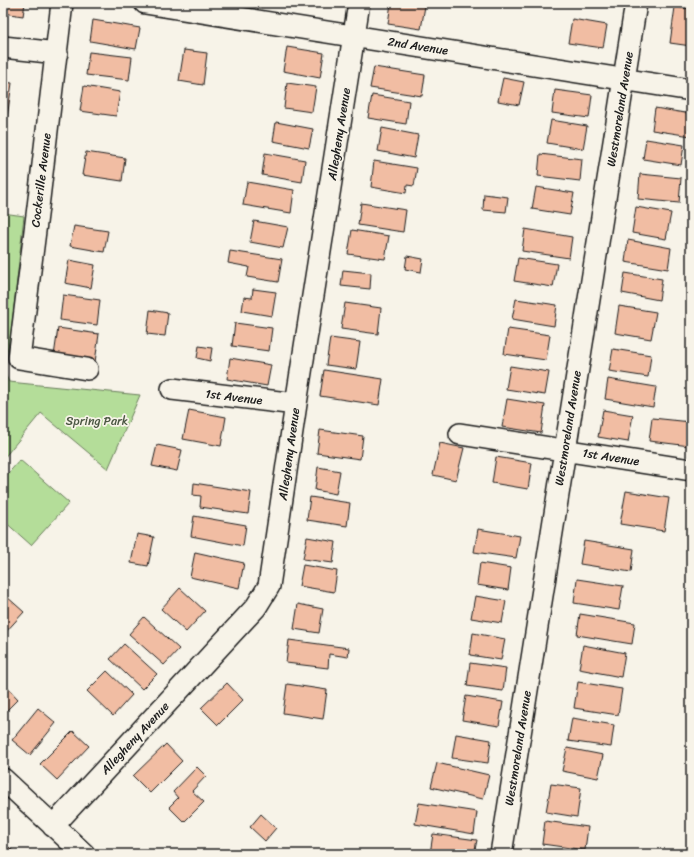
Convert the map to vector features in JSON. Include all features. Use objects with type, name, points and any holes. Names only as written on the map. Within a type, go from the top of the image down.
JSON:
[{"type":"street","name":"Cockerille Avenue","points":[[62,3],[19,358],[87,369]]},
{"type":"street","name":"2nd Avenue","points":[[145,3],[691,90]]},
{"type":"street","name":"Allegheny Avenue","points":[[53,826],[256,607],[270,586],[296,404],[359,3]]},
{"type":"street","name":"Westmoreland Avenue","points":[[501,854],[625,80],[636,3]]},
{"type":"street","points":[[3,47],[57,53]]},
{"type":"street","name":"1st Avenue","points":[[172,389],[296,404]]},
{"type":"street","name":"1st Avenue","points":[[460,434],[691,470]]},
{"type":"street","points":[[3,779],[84,854]]},
{"type":"green space","points":[[3,213],[24,216],[11,334],[3,368]]},
{"type":"green space","name":"Spring Park","points":[[3,370],[9,382],[140,395],[108,469],[41,413],[3,459]]},
{"type":"green space","points":[[20,460],[69,503],[31,545],[3,520],[3,479]]},
{"type":"building","points":[[3,3],[25,3],[23,16],[3,13]]},
{"type":"building","points":[[391,3],[406,3],[425,6],[421,29],[388,24]]},
{"type":"building","points":[[675,7],[691,9],[691,46],[670,43]]},
{"type":"building","points":[[572,19],[607,25],[603,48],[568,43]]},
{"type":"building","points":[[93,20],[140,28],[136,49],[90,41]]},
{"type":"building","points":[[287,47],[324,53],[320,78],[283,71]]},
{"type":"building","points":[[184,50],[207,53],[203,85],[179,81]]},
{"type":"building","points":[[89,52],[132,57],[129,80],[86,75]]},
{"type":"building","points":[[374,67],[425,75],[422,96],[370,88]]},
{"type":"building","points":[[503,78],[524,82],[519,105],[498,101]]},
{"type":"building","points":[[3,82],[12,83],[6,125],[3,125]]},
{"type":"building","points":[[287,83],[316,87],[312,112],[284,108]]},
{"type":"building","points":[[84,86],[120,92],[116,116],[80,111]]},
{"type":"building","points":[[555,90],[592,95],[589,118],[552,113]]},
{"type":"building","points":[[372,95],[409,101],[406,124],[368,118]]},
{"type":"building","points":[[655,108],[691,114],[691,136],[652,130]]},
{"type":"building","points":[[551,120],[587,126],[583,149],[547,143]]},
{"type":"building","points":[[276,122],[313,129],[309,148],[273,141]]},
{"type":"building","points":[[382,128],[418,135],[414,158],[378,151]]},
{"type":"building","points":[[646,139],[684,145],[681,165],[643,159]]},
{"type":"building","points":[[86,152],[125,158],[122,181],[82,175]]},
{"type":"building","points":[[265,153],[305,160],[302,182],[262,175]]},
{"type":"building","points":[[540,154],[582,159],[580,181],[538,176]]},
{"type":"building","points":[[374,161],[417,168],[414,186],[407,185],[406,193],[371,187]]},
{"type":"building","points":[[640,174],[681,178],[679,203],[638,199]]},
{"type":"building","points":[[247,182],[294,190],[291,213],[243,205]]},
{"type":"building","points":[[536,187],[574,193],[570,215],[532,209]]},
{"type":"building","points":[[484,194],[508,197],[506,212],[483,210]]},
{"type":"building","points":[[361,203],[406,210],[403,232],[358,225]]},
{"type":"building","points":[[636,207],[671,213],[666,239],[632,233]]},
{"type":"building","points":[[254,221],[288,227],[283,248],[250,242]]},
{"type":"building","points":[[74,226],[108,231],[104,252],[70,246]]},
{"type":"building","points":[[525,229],[572,237],[569,258],[522,251]]},
{"type":"building","points":[[352,230],[389,236],[385,259],[348,254]]},
{"type":"building","points":[[628,240],[671,248],[668,269],[625,262]]},
{"type":"building","points":[[230,251],[282,259],[278,282],[247,277],[249,267],[228,263]]},
{"type":"building","points":[[407,256],[423,259],[421,272],[405,269]]},
{"type":"building","points":[[518,258],[557,264],[553,287],[514,281]]},
{"type":"building","points":[[69,260],[95,265],[91,288],[65,283]]},
{"type":"building","points":[[343,270],[371,273],[370,289],[341,286]]},
{"type":"building","points":[[625,273],[662,279],[659,300],[622,293]]},
{"type":"building","points":[[253,289],[276,292],[272,316],[242,311],[244,297],[252,298]]},
{"type":"building","points":[[63,295],[100,300],[97,325],[60,320]]},
{"type":"building","points":[[516,299],[557,305],[554,326],[512,319]]},
{"type":"building","points":[[345,303],[381,308],[378,334],[341,329]]},
{"type":"building","points":[[619,306],[656,312],[651,339],[615,333]]},
{"type":"building","points":[[150,310],[168,313],[165,336],[147,334]]},
{"type":"building","points":[[235,323],[272,328],[269,351],[232,346]]},
{"type":"building","points":[[58,328],[99,334],[95,362],[54,356]]},
{"type":"building","points":[[508,329],[550,335],[546,360],[504,354]]},
{"type":"building","points":[[330,338],[360,342],[356,369],[326,365]]},
{"type":"building","points":[[199,346],[212,348],[210,361],[197,358]]},
{"type":"building","points":[[613,349],[651,355],[648,377],[609,371]]},
{"type":"building","points":[[230,358],[271,365],[267,386],[227,379]]},
{"type":"building","points":[[510,366],[549,372],[545,395],[506,389]]},
{"type":"building","points":[[324,370],[383,379],[379,405],[320,396]]},
{"type":"building","points":[[608,379],[656,387],[653,407],[605,399]]},
{"type":"building","points":[[507,399],[545,405],[541,433],[502,427]]},
{"type":"building","points":[[189,410],[226,417],[221,446],[183,439]]},
{"type":"building","points":[[603,410],[633,415],[628,442],[598,437]]},
{"type":"building","points":[[652,418],[691,422],[690,446],[649,441]]},
{"type":"building","points":[[320,430],[363,436],[360,459],[317,453]]},
{"type":"building","points":[[440,443],[464,448],[456,480],[433,475]]},
{"type":"building","points":[[157,445],[182,450],[177,471],[152,466]]},
{"type":"building","points":[[496,457],[532,463],[528,489],[492,483]]},
{"type":"building","points":[[318,467],[340,471],[336,494],[315,490]]},
{"type":"building","points":[[194,483],[251,492],[248,514],[200,507],[201,496],[193,495]]},
{"type":"building","points":[[626,491],[669,498],[664,531],[620,524]]},
{"type":"building","points":[[310,497],[350,503],[347,526],[307,520]]},
{"type":"building","points":[[194,516],[246,525],[243,546],[191,536]]},
{"type":"building","points":[[478,529],[520,536],[516,558],[474,552]]},
{"type":"building","points":[[137,534],[154,537],[148,566],[131,563]]},
{"type":"building","points":[[307,537],[336,542],[333,563],[303,559]]},
{"type":"building","points":[[584,541],[634,549],[631,572],[580,564]]},
{"type":"building","points":[[195,552],[244,563],[239,588],[190,577]]},
{"type":"building","points":[[480,563],[511,568],[508,590],[477,585]]},
{"type":"building","points":[[303,565],[337,571],[334,592],[299,586]]},
{"type":"building","points":[[577,579],[623,586],[619,610],[574,603]]},
{"type":"building","points":[[180,588],[205,611],[186,632],[161,609]]},
{"type":"building","points":[[6,596],[24,612],[3,635],[3,599]]},
{"type":"building","points":[[475,596],[506,601],[502,623],[471,618]]},
{"type":"building","points":[[298,604],[323,609],[319,633],[294,629]]},
{"type":"building","points":[[580,614],[635,623],[632,644],[577,635]]},
{"type":"building","points":[[144,617],[179,649],[164,665],[129,634]]},
{"type":"building","points":[[473,633],[505,639],[501,660],[470,655]]},
{"type":"building","points":[[289,640],[349,648],[348,657],[329,654],[328,668],[286,663]]},
{"type":"building","points":[[124,644],[157,674],[142,689],[110,659]]},
{"type":"building","points":[[583,645],[625,653],[621,677],[579,669]]},
{"type":"building","points":[[470,663],[506,668],[503,691],[467,686]]},
{"type":"building","points":[[107,671],[132,695],[113,716],[87,691]]},
{"type":"building","points":[[578,682],[622,689],[618,715],[574,708]]},
{"type":"building","points":[[3,683],[18,699],[3,714]]},
{"type":"building","points":[[227,683],[243,700],[218,725],[201,708]]},
{"type":"building","points":[[287,684],[327,690],[323,719],[283,713]]},
{"type":"building","points":[[466,696],[503,702],[499,726],[462,720]]},
{"type":"building","points":[[38,708],[56,723],[30,755],[12,740]]},
{"type":"building","points":[[572,718],[614,725],[611,747],[568,741]]},
{"type":"building","points":[[73,731],[89,746],[57,780],[40,764]]},
{"type":"building","points":[[456,734],[491,740],[488,763],[452,758]]},
{"type":"building","points":[[166,744],[182,761],[150,793],[133,776]]},
{"type":"building","points":[[567,748],[603,755],[598,778],[562,771]]},
{"type":"building","points":[[437,763],[489,775],[483,799],[431,787]]},
{"type":"building","points":[[197,767],[206,776],[192,791],[204,802],[184,822],[169,807],[178,798],[173,792]]},
{"type":"building","points":[[551,784],[581,788],[577,817],[546,812]]},
{"type":"building","points":[[419,803],[477,812],[474,834],[415,824]]},
{"type":"building","points":[[261,814],[276,828],[265,841],[250,827]]},
{"type":"building","points":[[545,821],[588,827],[585,850],[542,844]]},
{"type":"building","points":[[433,834],[477,840],[474,854],[430,854]]},
{"type":"building","points":[[9,847],[16,854],[3,854]]}]
